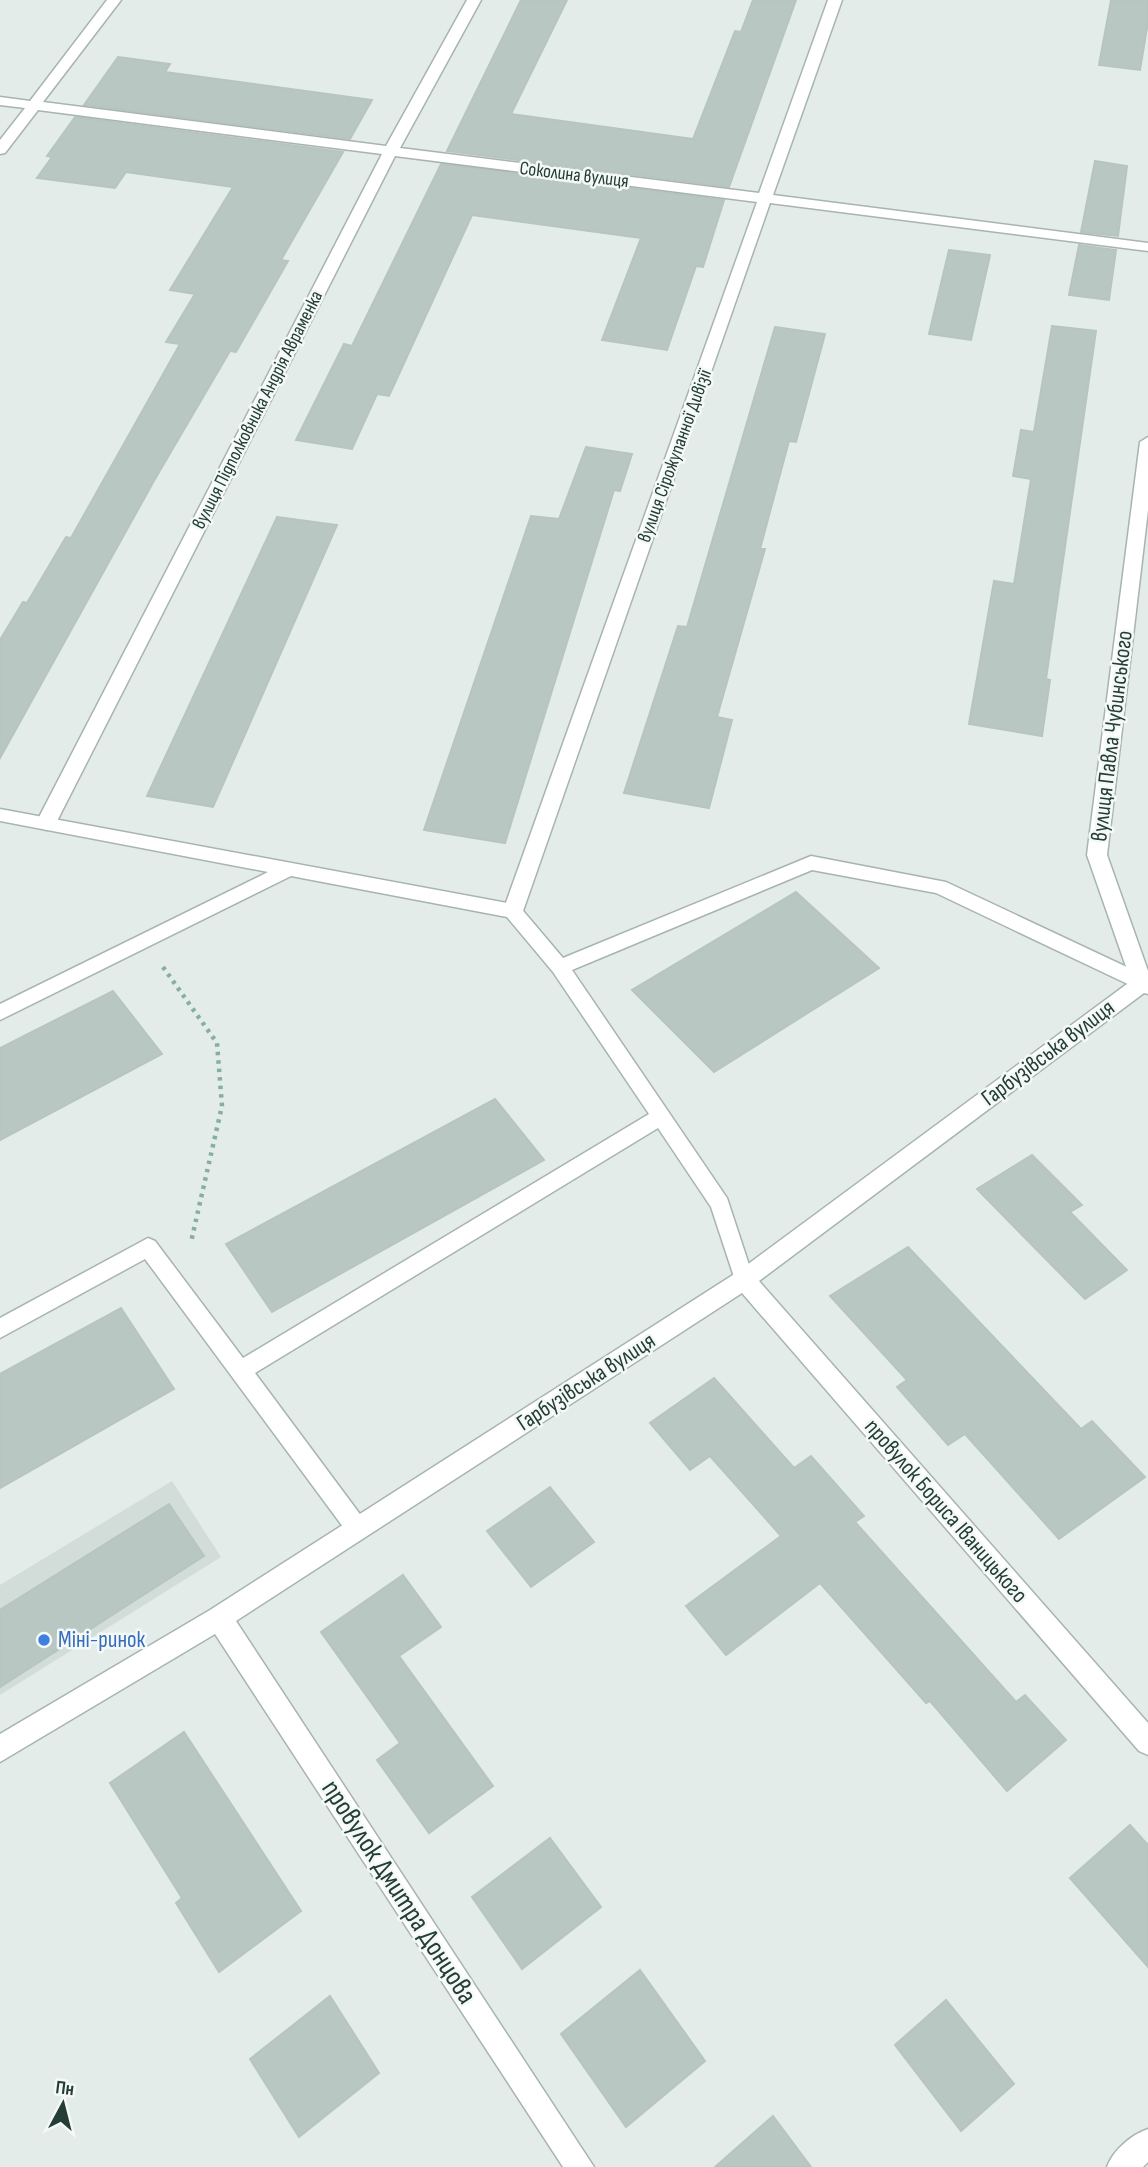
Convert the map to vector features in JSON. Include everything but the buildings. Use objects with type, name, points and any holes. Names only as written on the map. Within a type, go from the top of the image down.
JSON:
[{"type":"street","points":[[0,150],[114,0]]},
{"type":"street","name":"вулиця Підполковника Андрія Авраменка","points":[[46,823],[390,152],[474,0]]},
{"type":"street","name":"вулиця Сірожупанної Дивізії","points":[[513,911],[835,0]]},
{"type":"street","name":"Соколина вулиця","points":[[0,101],[1148,247]]},
{"type":"street","name":"вулиця Павла Чубинського","points":[[1146,982],[1097,855],[1148,442]]},
{"type":"street","name":"Гарбузівська вулиця","points":[[0,1749],[219,1618],[744,1280],[1146,982]]},
{"type":"street","name":"провулок Бориса Іваницького","points":[[744,1280],[1148,1742]]},
{"type":"street","name":"провулок Дмитра Донцова","points":[[219,1618],[580,2167]]},
{"type":"street","points":[[1121,2167],[1148,2143]]},
{"type":"lane","points":[[0,815],[513,911],[560,967],[720,1204],[744,1280]]},
{"type":"lane","points":[[560,967],[811,863],[940,887],[1146,982]]},
{"type":"lane","points":[[0,1013],[290,869]]},
{"type":"lane","points":[[240,1371],[661,1118]]},
{"type":"lane","points":[[0,1329],[148,1247],[357,1528]]},
{"type":"path","points":[[144,942],[217,1043],[222,1106],[180,1291]]},
{"type":"shaded area","name":"Міні-ринок","points":[[172,1481],[221,1557],[0,1695],[0,1585]]},
{"type":"place","name":"Міні-ринок","points":[[44,1640]]}]
